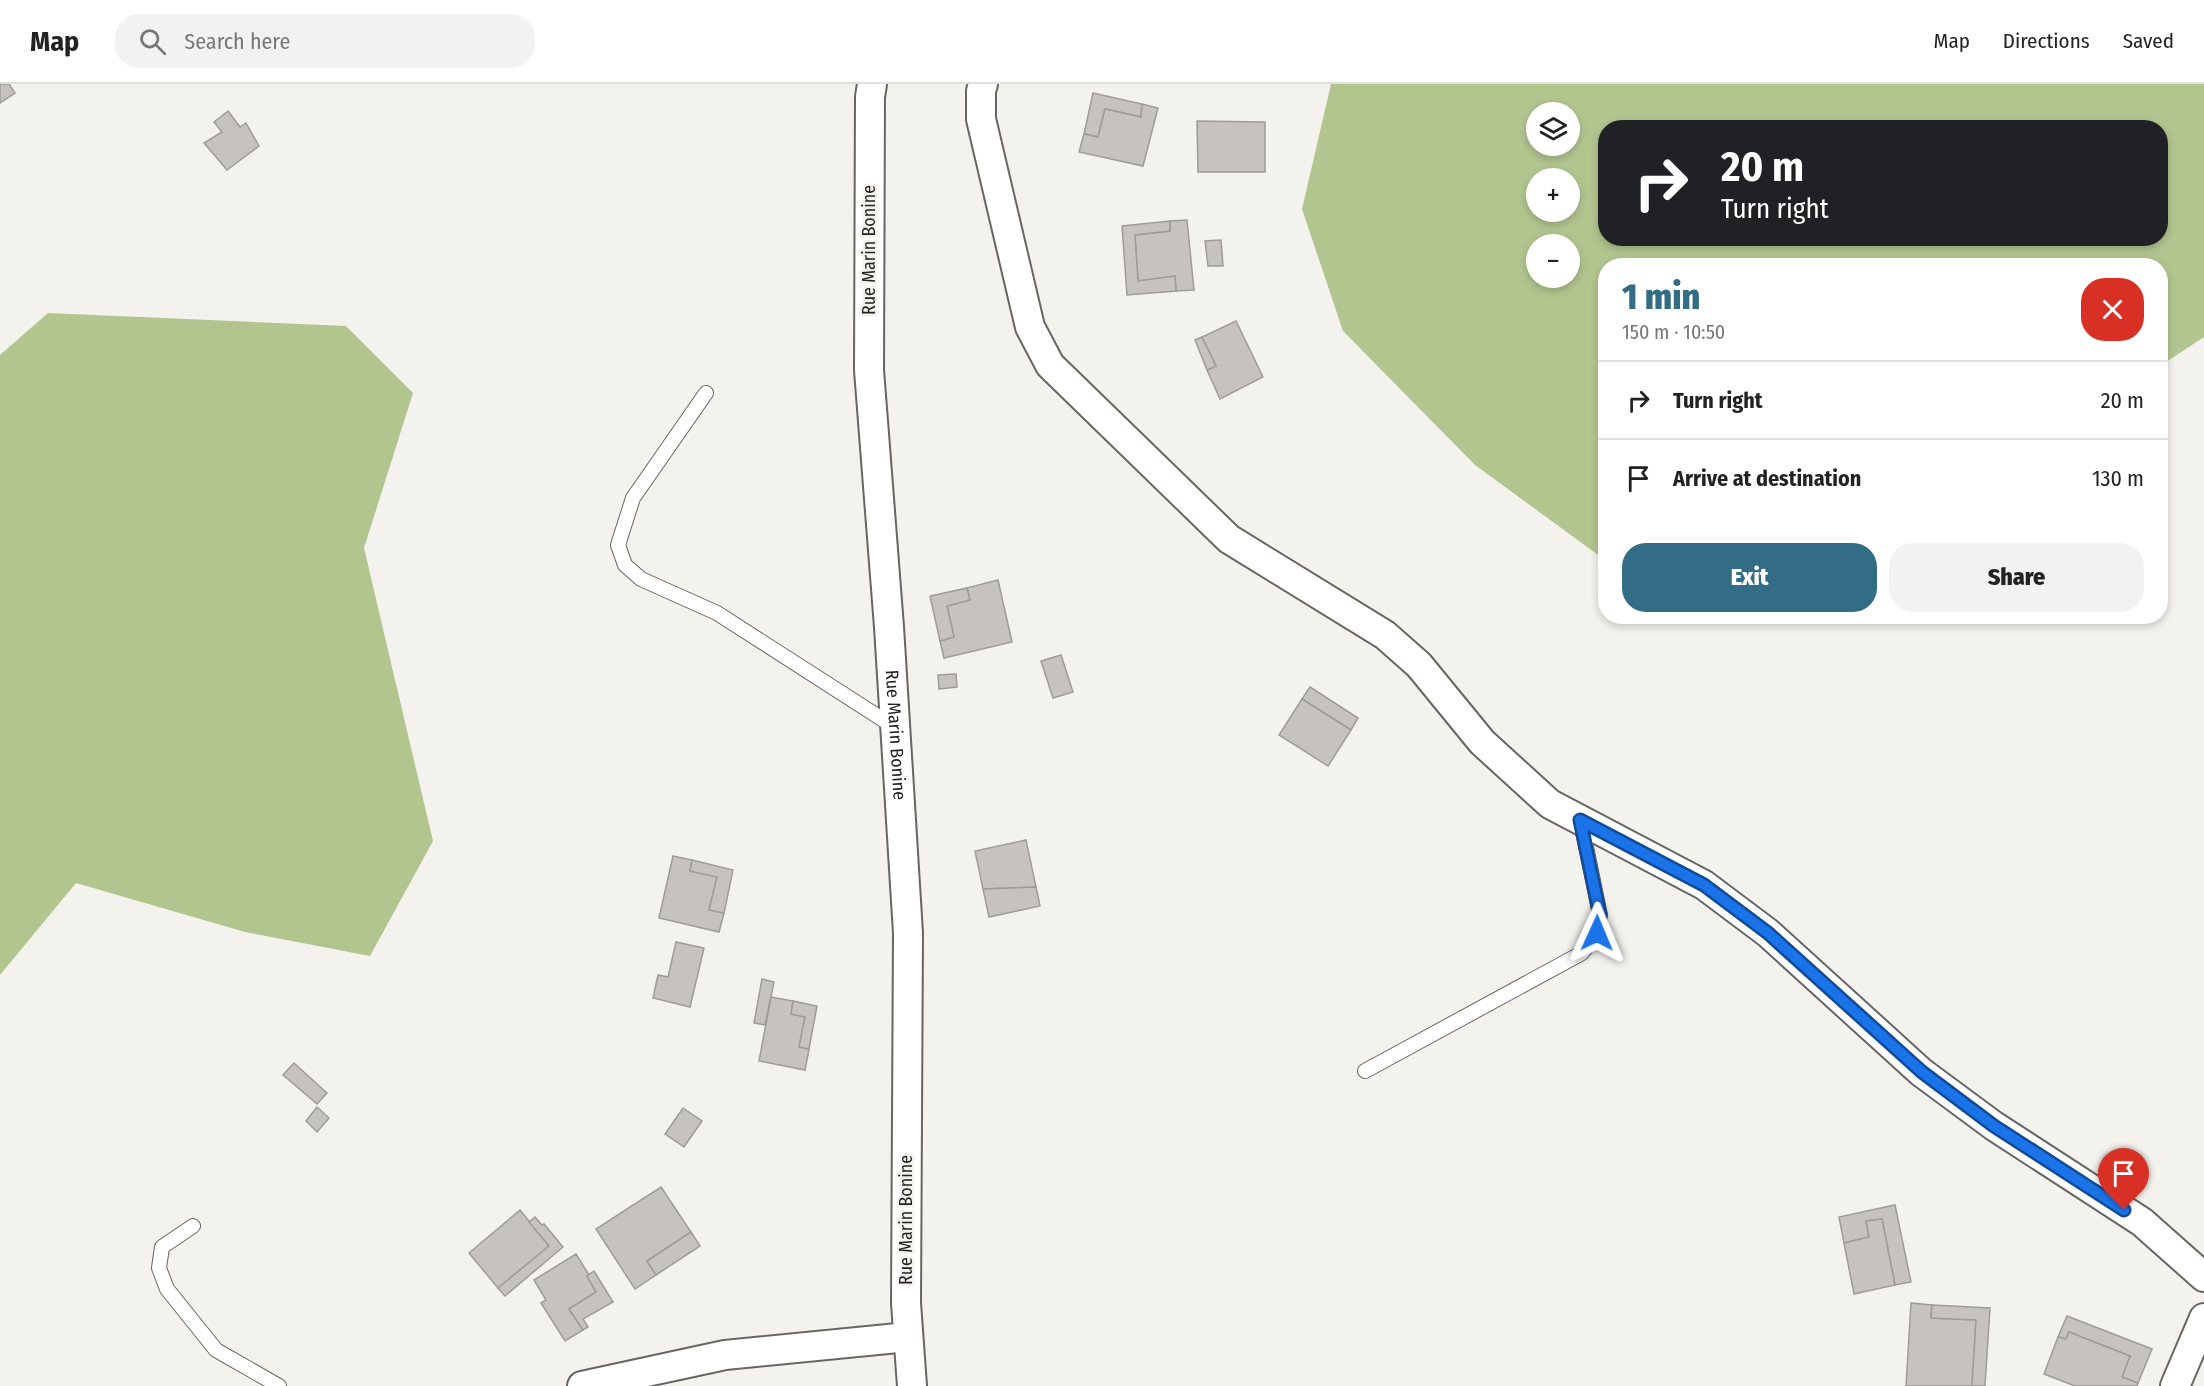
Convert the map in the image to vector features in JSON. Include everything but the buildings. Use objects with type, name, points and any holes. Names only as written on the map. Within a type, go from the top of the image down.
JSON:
[{"type":"street","name":"Rue Marin Bonine","points":[[872,84],[870,97],[868,370],[896,728],[908,933],[906,1303],[912,1386]]},
{"type":"street","points":[[983,84],[981,119],[1029,327],[1050,366],[1229,539],[1385,635],[1419,666],[1482,742],[1550,804],[1704,885],[1768,933],[1922,1072],[1994,1126],[2142,1222],[2204,1277]]},
{"type":"street","points":[[2175,1386],[2204,1318]]},
{"type":"street","points":[[582,1386],[725,1355],[908,1337]]},
{"type":"lane","points":[[706,393],[633,498],[618,545],[625,565],[641,579],[717,613],[896,728]]},
{"type":"lane","points":[[1365,1071],[1582,953],[1597,933],[1600,915],[1580,820]]},
{"type":"lane","points":[[193,1226],[162,1248],[159,1268],[167,1289],[216,1350],[279,1386]]},
{"type":"green space","points":[[1331,84],[2204,84],[2204,337],[2168,361],[2168,258],[1598,258],[1598,555],[1475,465],[1343,331],[1302,209]]},
{"type":"green space","points":[[48,313],[346,326],[413,393],[364,548],[433,841],[370,956],[245,932],[76,883],[0,975],[0,355]]},
{"type":"route","points":[[1597,933],[1600,915],[1580,820],[1704,885],[1768,933],[1922,1072],[1994,1126],[2124,1210]]}]
